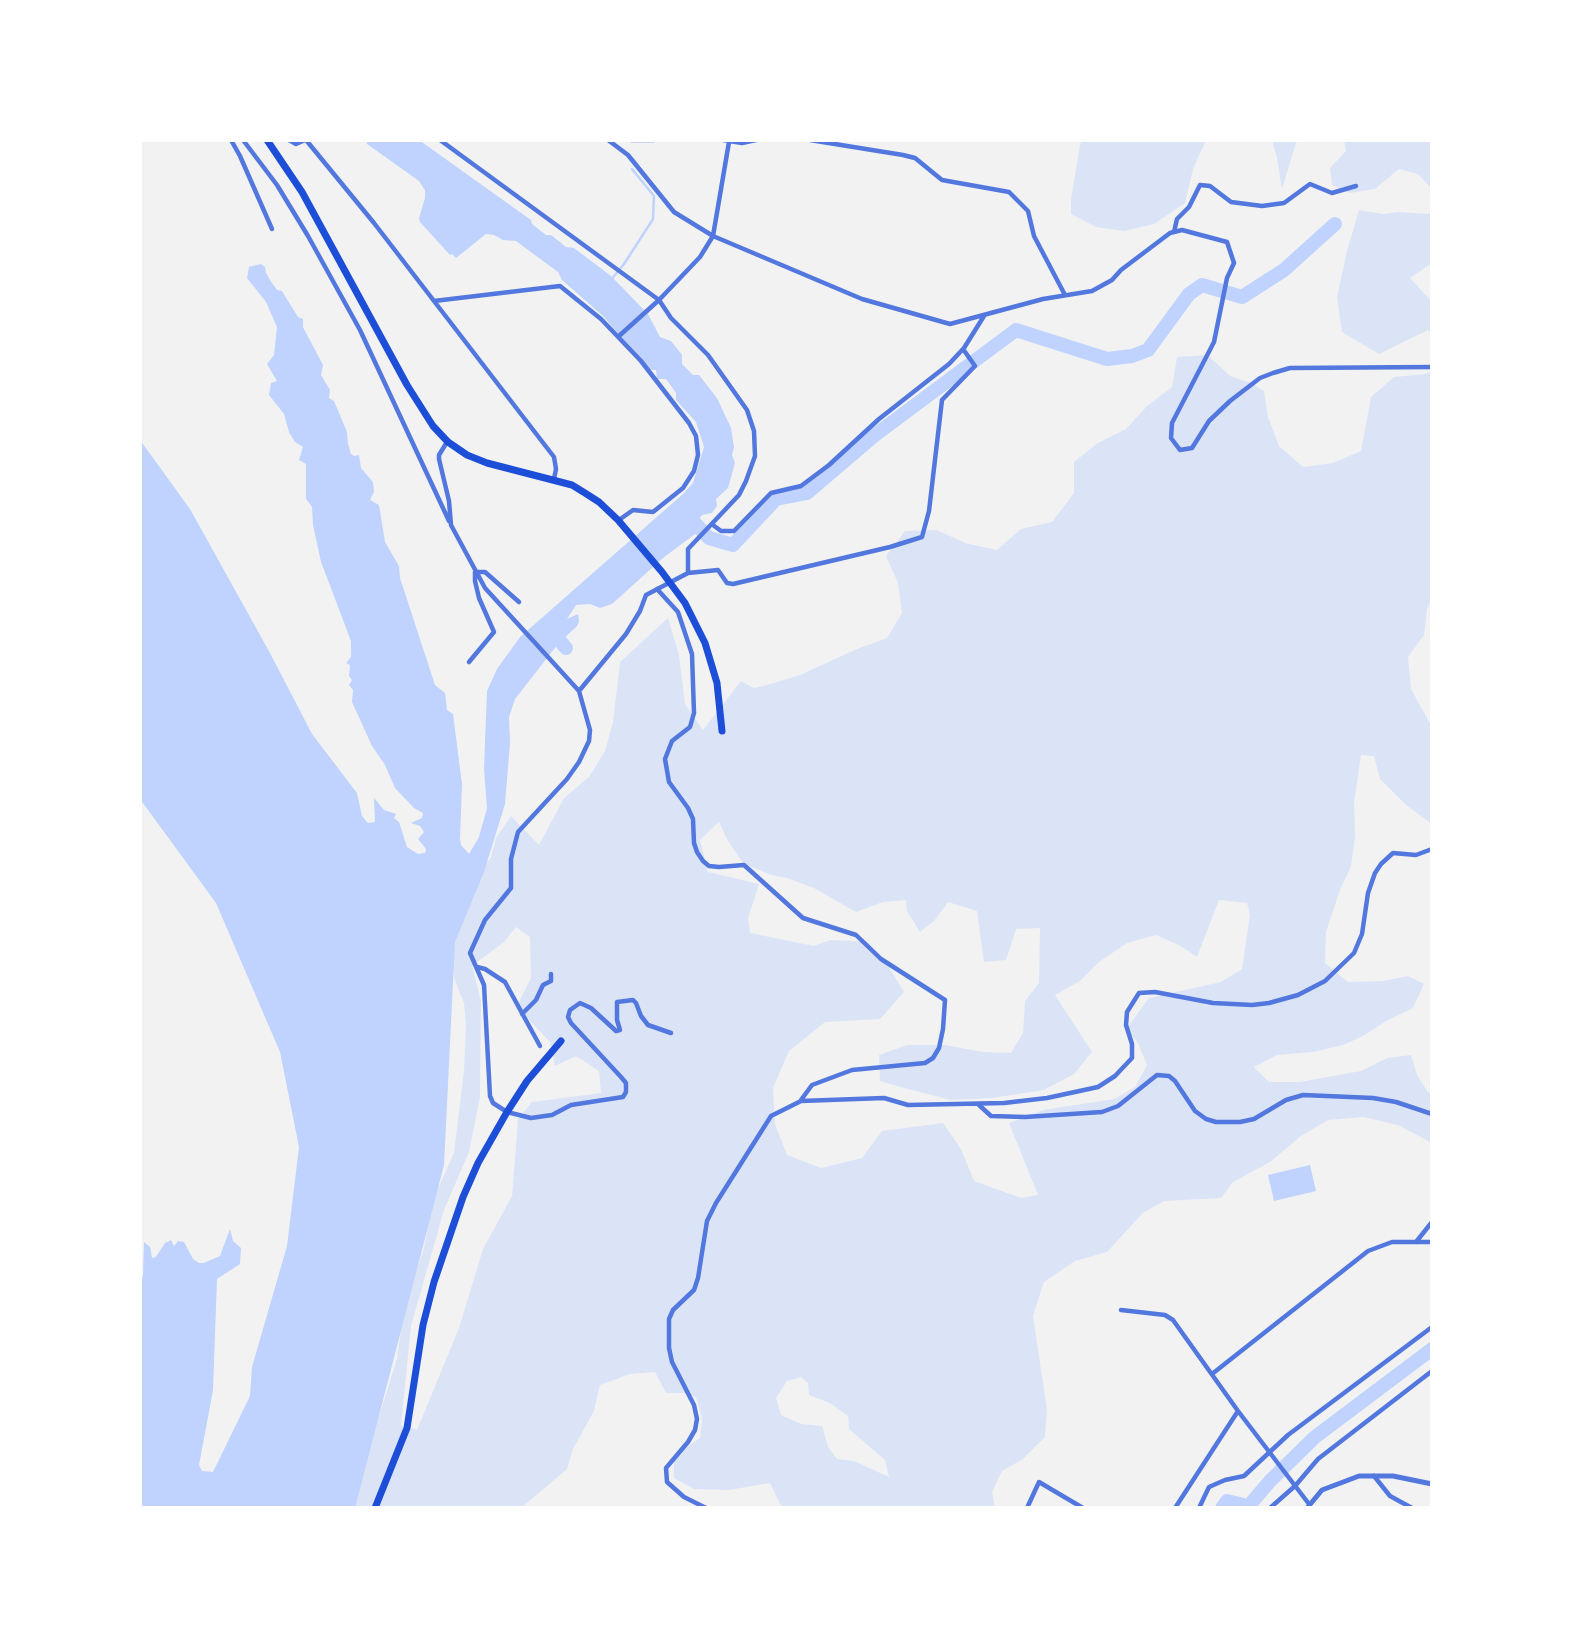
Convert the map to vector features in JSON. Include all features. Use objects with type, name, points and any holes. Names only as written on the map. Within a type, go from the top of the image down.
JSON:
[{"type":"main road","points":[[267,140],[302,192],[407,385],[433,426],[448,442],[467,454],[488,463],[554,479],[585,493],[618,520],[663,572],[696,622],[705,643],[717,683],[722,730]]},
{"type":"main road","points":[[375,1508],[407,1428],[423,1325],[434,1282],[463,1196],[507,1112],[527,1081],[561,1041]]},
{"type":"street","points":[[231,140],[272,229]]},
{"type":"street","points":[[243,140],[277,185],[309,236],[360,330],[475,572],[499,606],[579,691],[590,730],[585,753],[567,779],[518,832],[511,859],[511,888],[485,920],[470,953],[484,985],[490,1096],[493,1103],[507,1112],[531,1118],[552,1115],[570,1105],[620,1099],[625,1095],[626,1083],[571,1023],[568,1017],[573,1006],[585,1004],[616,1031],[620,1030],[617,1002],[633,1000],[640,1016],[648,1024],[671,1034]]},
{"type":"street","points":[[289,140],[296,144],[305,140],[380,230],[554,457],[554,479]]},
{"type":"street","points":[[440,140],[658,301],[708,355],[740,397],[754,431],[755,456],[739,495],[688,549],[688,573]]},
{"type":"street","points":[[608,140],[628,155],[674,212],[713,236],[862,299],[950,324],[1018,305],[1065,295],[1084,294],[1112,281],[1121,270],[1174,232],[1182,230],[1227,242],[1234,262],[1226,282],[1214,342],[1172,423],[1171,438],[1180,450],[1192,448],[1209,421],[1230,401],[1260,378],[1273,373],[1290,368],[1432,367]]},
{"type":"street","points":[[631,140],[654,140]]},
{"type":"street","points":[[621,335],[658,301],[702,254],[713,236],[726,141],[742,143],[756,140]]},
{"type":"street","points":[[810,140],[915,158],[942,180],[1009,192],[1028,211],[1034,236],[1065,295]]},
{"type":"street","points":[[1174,232],[1177,219],[1189,207],[1200,185],[1210,186],[1231,202],[1262,206],[1284,203],[1310,184],[1332,193],[1356,186]]},
{"type":"street","points":[[434,300],[560,286],[621,335],[689,423],[696,436],[698,455],[694,471],[683,488],[653,512],[633,510],[618,520]]},
{"type":"street","points":[[713,525],[721,531],[734,531],[771,492],[801,486],[949,364],[963,349],[985,316]]},
{"type":"street","points":[[579,691],[625,634],[640,611],[646,594],[688,573],[718,570],[727,583],[733,584],[922,537],[929,511],[942,400],[975,366],[963,349]]},
{"type":"street","points":[[448,442],[439,455],[451,524]]},
{"type":"street","points":[[475,572],[485,572],[519,602]]},
{"type":"street","points":[[469,662],[494,632],[479,598],[475,572]]},
{"type":"street","points":[[657,589],[678,612],[692,654],[694,713],[690,727],[672,741],[665,759],[668,782],[693,819],[696,852],[709,866],[744,864],[803,918],[856,935],[889,965],[945,1000],[943,1029],[939,1048],[933,1058],[925,1063],[852,1070],[812,1085],[801,1101]]},
{"type":"street","points":[[706,1508],[684,1497],[667,1482],[666,1468],[688,1442],[695,1430],[697,1419],[694,1405],[669,1348],[669,1319],[673,1310],[694,1290],[707,1221],[771,1116],[801,1101],[884,1098],[908,1105],[979,1104],[1047,1098],[1098,1087],[1115,1076],[1132,1058],[1132,1044],[1126,1025],[1127,1012],[1139,993],[1155,992],[1213,1003],[1252,1005],[1298,995],[1325,981],[1354,953],[1362,934],[1368,892],[1381,864],[1393,853],[1416,855],[1432,849]]},
{"type":"street","points":[[476,967],[485,969],[505,982],[540,1046]]},
{"type":"street","points":[[522,1014],[536,1000],[543,985],[551,981],[551,974]]},
{"type":"street","points":[[979,1104],[991,1116],[1025,1117],[1101,1112],[1118,1106],[1157,1075],[1169,1076],[1195,1111],[1216,1122],[1254,1119],[1286,1100],[1303,1095],[1373,1098],[1396,1102],[1432,1114]]},
{"type":"street","points":[[1416,1243],[1432,1222]]},
{"type":"street","points":[[1212,1374],[1368,1251],[1392,1242],[1432,1241]]},
{"type":"street","points":[[1121,1310],[1165,1315],[1173,1320],[1308,1506],[1322,1490],[1359,1476],[1418,1479],[1432,1484]]},
{"type":"street","points":[[1199,1508],[1209,1487],[1244,1476],[1269,1451],[1432,1327]]},
{"type":"street","points":[[1270,1508],[1295,1486],[1318,1459],[1432,1370]]},
{"type":"street","points":[[1175,1508],[1238,1411]]},
{"type":"street","points":[[1374,1476],[1390,1496],[1412,1508]]},
{"type":"street","points":[[1027,1508],[1039,1482],[1083,1508]]},
{"type":"shaded area","points":[[1081,140],[1206,140],[1193,169],[1185,203],[1154,224],[1124,231],[1096,227],[1071,214]]},
{"type":"shaded area","points":[[1272,140],[1297,140],[1282,189],[1277,158]]},
{"type":"shaded area","points":[[1344,140],[1432,140],[1432,185],[1430,187],[1418,174],[1399,169],[1375,189],[1350,193],[1332,185],[1330,168],[1346,151]]},
{"type":"shaded area","points":[[1359,210],[1383,214],[1432,214],[1432,263],[1410,278],[1432,302],[1432,334],[1428,330],[1379,354],[1342,332],[1337,297]]},
{"type":"shaded area","points":[[1208,355],[1230,376],[1264,391],[1268,417],[1279,446],[1303,467],[1333,463],[1361,451],[1371,397],[1394,377],[1432,371],[1432,597],[1427,609],[1424,635],[1408,657],[1411,689],[1432,727],[1432,824],[1406,805],[1380,779],[1374,756],[1361,755],[1354,803],[1355,837],[1351,866],[1326,932],[1325,963],[1348,982],[1383,981],[1408,976],[1424,984],[1413,1008],[1361,1037],[1343,1045],[1313,1052],[1277,1055],[1254,1067],[1269,1082],[1300,1082],[1361,1071],[1387,1058],[1411,1055],[1417,1075],[1432,1095],[1432,1143],[1398,1125],[1363,1117],[1328,1120],[1301,1136],[1270,1162],[1233,1182],[1221,1198],[1164,1201],[1143,1213],[1107,1252],[1075,1261],[1044,1282],[1033,1316],[1047,1410],[1045,1437],[1023,1459],[1002,1471],[992,1492],[995,1508],[782,1508],[770,1483],[729,1490],[694,1489],[674,1478],[674,1456],[700,1438],[702,1418],[696,1397],[684,1393],[666,1393],[655,1372],[630,1374],[600,1385],[594,1411],[573,1449],[567,1469],[521,1508],[350,1508],[397,1359],[404,1307],[424,1248],[432,1202],[454,1153],[466,1028],[464,1003],[454,978],[454,928],[478,877],[491,857],[496,838],[511,816],[539,845],[564,798],[589,777],[605,751],[613,722],[620,662],[668,618],[679,655],[685,704],[703,730],[741,681],[754,688],[767,685],[800,675],[887,638],[902,613],[898,583],[886,556],[905,531],[937,530],[965,543],[997,550],[1021,529],[1052,522],[1074,493],[1074,462],[1098,443],[1126,429],[1147,406],[1172,387],[1177,357]],"holes":[[[719,822],[743,863],[814,888],[856,912],[883,902],[906,900],[907,911],[920,932],[934,921],[948,902],[977,911],[984,962],[1006,960],[1016,929],[1040,928],[1039,983],[1025,1001],[1023,1033],[1011,1053],[983,1052],[945,1045],[907,1045],[879,1055],[880,1081],[904,1088],[951,1100],[992,1098],[1044,1090],[1074,1074],[1092,1052],[1055,995],[1080,981],[1099,962],[1127,943],[1156,935],[1197,957],[1219,900],[1247,903],[1250,915],[1242,969],[1221,982],[1149,998],[1126,1029],[1138,1043],[1147,1065],[1135,1087],[1114,1099],[1043,1110],[1009,1123],[1038,1195],[1021,1198],[974,1181],[961,1149],[943,1123],[882,1131],[862,1158],[821,1168],[787,1155],[775,1124],[773,1088],[789,1051],[825,1022],[880,1019],[904,992],[889,967],[868,942],[830,940],[814,946],[750,933],[748,918],[759,884],[708,872],[700,840]],[[516,927],[530,937],[531,978],[518,1004],[550,1042],[555,1066],[576,1056],[599,1071],[601,1093],[532,1102],[518,1119],[512,1196],[483,1249],[459,1328],[417,1430],[401,1426],[411,1326],[444,1210],[469,1152],[480,1097],[481,1001],[472,966],[504,942]],[[801,1377],[808,1383],[809,1395],[830,1403],[848,1416],[849,1429],[885,1460],[889,1477],[854,1461],[837,1459],[828,1447],[822,1426],[801,1424],[781,1415],[776,1398],[787,1381]]]},
{"type":"water","points":[[366,140],[419,140],[531,220],[532,224],[546,235],[551,235],[566,247],[574,248],[611,276],[648,314],[660,337],[671,341],[682,355],[682,364],[693,375],[699,375],[717,398],[731,428],[735,463],[728,488],[716,499],[717,506],[712,513],[702,515],[699,519],[703,528],[663,558],[612,604],[600,608],[590,604],[576,605],[567,619],[578,614],[577,626],[558,644],[515,699],[509,717],[510,743],[505,804],[484,872],[455,942],[444,1165],[355,1508],[140,1508],[140,1287],[144,1242],[150,1247],[152,1258],[171,1240],[174,1246],[178,1241],[184,1242],[193,1259],[204,1263],[220,1256],[230,1229],[233,1241],[241,1248],[240,1264],[217,1279],[213,1390],[199,1465],[202,1471],[213,1472],[250,1396],[252,1367],[287,1246],[299,1147],[280,1052],[216,903],[140,799],[140,440],[190,509],[312,734],[357,793],[362,816],[368,823],[375,822],[374,798],[384,810],[396,814],[394,818],[399,822],[407,847],[418,854],[425,853],[426,849],[418,839],[424,832],[420,826],[411,823],[422,818],[423,813],[414,808],[395,788],[352,702],[350,665],[346,663],[351,657],[351,641],[321,562],[312,507],[306,499],[306,464],[299,460],[303,447],[295,442],[284,414],[269,395],[271,383],[277,381],[267,364],[274,355],[277,327],[266,302],[247,278],[249,267],[261,264],[265,267],[277,290],[282,291],[298,317],[303,319],[303,327],[323,365],[321,375],[330,390],[329,398],[334,401],[347,432],[351,454],[359,455],[361,468],[373,482],[374,492],[370,500],[379,505],[385,542],[399,566],[400,578],[435,685],[445,693],[447,710],[453,714],[462,784],[460,840],[469,854],[479,837],[487,808],[484,769],[487,691],[497,669],[520,637],[683,494],[693,483],[704,447],[696,422],[676,400],[676,393],[666,379],[657,379],[656,370],[649,370],[603,316],[562,280],[558,272],[516,241],[503,240],[494,235],[486,234],[456,258],[450,255],[420,222],[425,190],[419,181],[367,144]]},
{"type":"water","points":[[1310,1165],[1316,1191],[1274,1201],[1268,1175]]},
{"type":"waterway","points":[[610,281],[653,219],[654,196],[632,169]]},
{"type":"waterway","points":[[692,520],[709,538],[733,545],[776,499],[807,493],[875,435],[1016,330],[1107,359],[1132,356],[1148,350],[1189,294],[1202,285],[1242,297],[1284,270],[1335,224]]},
{"type":"waterway","points":[[552,631],[566,648]]},
{"type":"waterway","points":[[1247,1508],[1315,1437],[1432,1349]]},
{"type":"waterway","points":[[1222,1508],[1227,1501],[1248,1506]]}]
